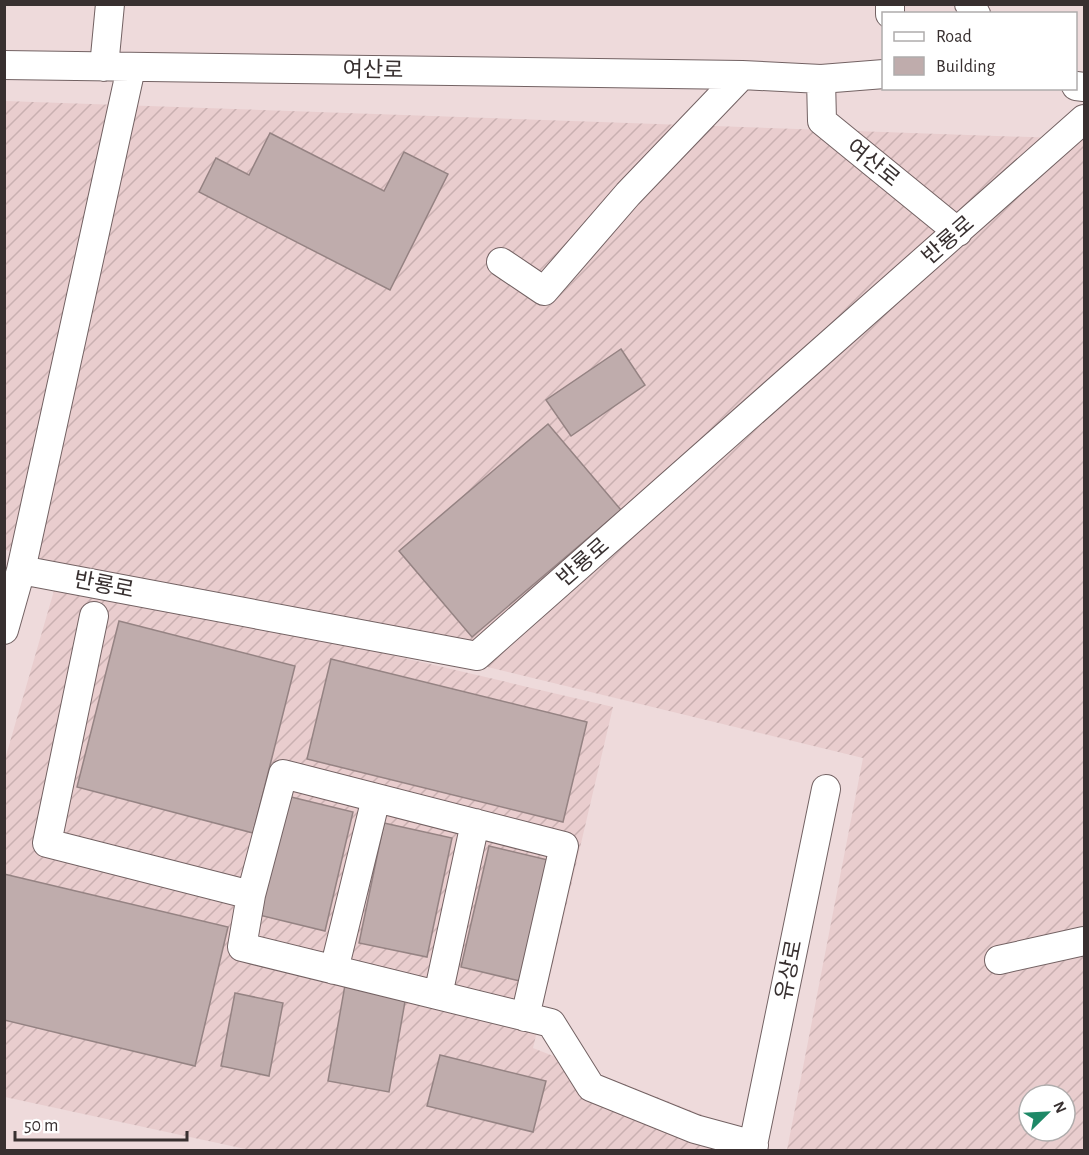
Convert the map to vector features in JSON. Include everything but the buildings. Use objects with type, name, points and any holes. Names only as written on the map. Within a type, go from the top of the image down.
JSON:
[{"type":"street","points":[[4,630],[21,570],[117,68],[110,4]]},
{"type":"street","name":"여산로","points":[[4,65],[742,75],[821,79],[882,74]]},
{"type":"street","points":[[501,262],[544,291],[628,194],[742,75]]},
{"type":"street","name":"여산로","points":[[821,79],[822,121],[957,232]]},
{"type":"street","name":"반룡로","points":[[21,570],[477,656],[1084,119]]},
{"type":"street","points":[[94,616],[47,843],[251,895]]},
{"type":"street","points":[[525,1017],[564,846],[283,774],[251,895],[242,947],[525,1017],[552,1023],[591,1088],[695,1129],[753,1148]]},
{"type":"street","name":"유상로","points":[[753,1148],[826,789]]},
{"type":"street","points":[[334,970],[376,798]]},
{"type":"street","points":[[438,995],[475,823]]},
{"type":"street","points":[[999,960],[1084,941]]},
{"type":"shaded area","points":[[5,101],[1084,139],[1084,1150],[787,1150],[863,758],[5,550]]},
{"type":"shaded area","points":[[58,577],[613,707],[533,1048],[733,1127],[728,1150],[250,1150],[5,1097],[5,759]]}]
